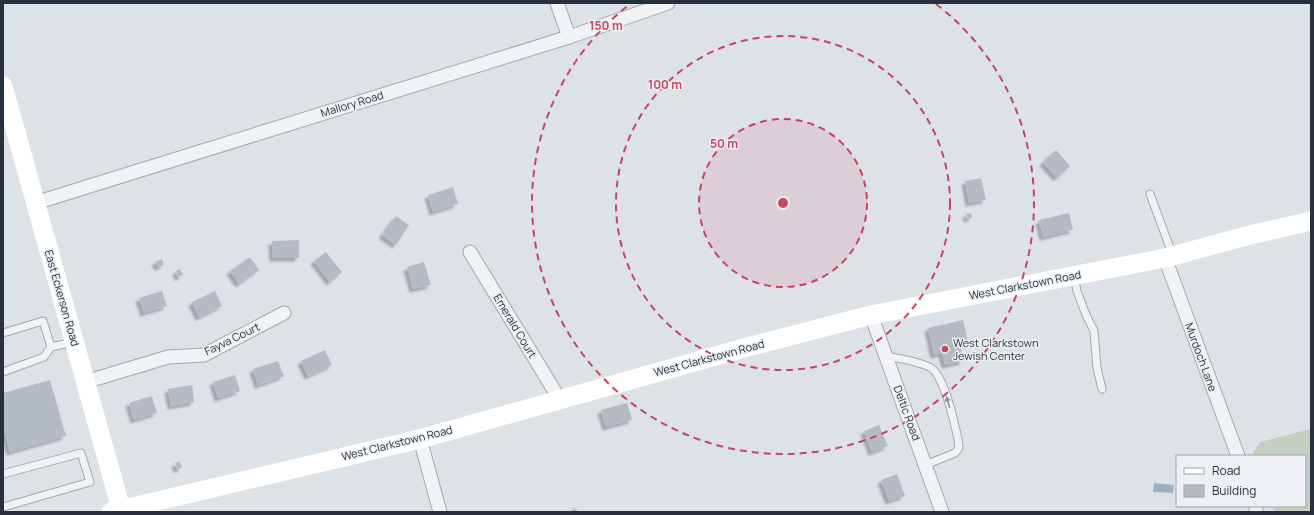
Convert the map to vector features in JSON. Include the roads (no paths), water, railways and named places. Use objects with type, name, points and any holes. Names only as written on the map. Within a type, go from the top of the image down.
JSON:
[{"type":"street","points":[[557,3],[569,36]]},
{"type":"street","name":"Mallory Road","points":[[35,203],[569,36],[668,3]]},
{"type":"street","name":"East Eckerson Road","points":[[3,86],[85,382],[116,511]]},
{"type":"street","name":"West Clarkstown Road","points":[[116,511],[420,439],[744,348],[872,315],[1169,257],[1250,235],[1311,222]]},
{"type":"street","name":"Emerald Court","points":[[470,252],[560,400]]},
{"type":"street","name":"Murdoch Lane","points":[[1169,257],[1238,455]]},
{"type":"street","name":"Fayva Court","points":[[85,382],[168,357],[204,355],[284,313]]},
{"type":"street","name":"Deltic Road","points":[[872,315],[942,512]]},
{"type":"street","points":[[420,439],[440,512]]},
{"type":"lane","points":[[1150,194],[1169,257]]},
{"type":"lane","points":[[1074,276],[1079,297],[1094,331],[1097,368],[1102,390]]},
{"type":"lane","points":[[3,334],[43,322],[51,347]]},
{"type":"lane","points":[[3,372],[44,358],[51,347],[74,342]]},
{"type":"lane","points":[[886,356],[909,360],[931,368],[937,375],[944,388],[958,439],[959,448],[956,453],[925,465]]},
{"type":"lane","points":[[3,474],[80,453],[90,482],[3,507]]},
{"type":"water","points":[[1154,483],[1174,485],[1173,493],[1153,492]]},
{"type":"place","name":"West Clarkstown Jewish Center","points":[[945,349]]}]
